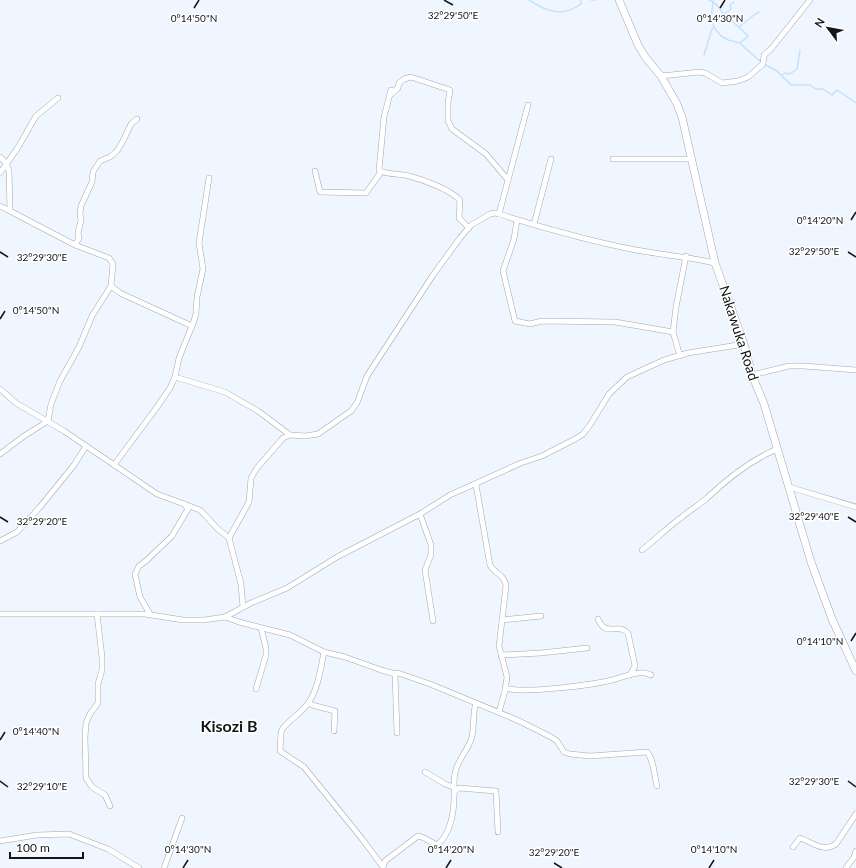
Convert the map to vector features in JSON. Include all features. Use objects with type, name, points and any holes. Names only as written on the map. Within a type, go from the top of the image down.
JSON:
[{"type":"main road","name":"Nakawuka Road","points":[[619,0],[638,45],[646,58],[661,76],[679,110],[692,159],[715,263],[744,344],[752,375],[764,404],[811,562],[832,619],[856,671]]},
{"type":"street","points":[[661,76],[700,72],[705,73],[722,83],[738,81],[748,77],[763,64],[764,54],[771,49],[810,0]]},
{"type":"street","points":[[381,172],[378,166],[384,118],[391,92],[398,88],[399,83],[404,79],[411,77],[450,90],[448,122],[452,129],[486,154],[508,180]]},
{"type":"street","points":[[0,173],[17,149],[36,116],[58,98]]},
{"type":"street","points":[[500,214],[528,105]]},
{"type":"street","points":[[75,245],[79,238],[78,232],[82,221],[80,213],[81,206],[92,182],[93,172],[100,161],[110,157],[117,151],[124,141],[131,124],[137,119]]},
{"type":"street","points":[[0,157],[6,163],[9,171],[10,211]]},
{"type":"street","points":[[534,224],[551,159]]},
{"type":"street","points":[[613,159],[692,159]]},
{"type":"street","points":[[315,171],[320,192],[366,194],[381,172]]},
{"type":"street","points":[[381,172],[410,176],[450,192],[460,200],[460,218],[468,228]]},
{"type":"street","points":[[114,465],[170,388],[175,377],[179,358],[192,326],[196,313],[197,298],[203,270],[199,242],[209,178]]},
{"type":"street","points":[[0,206],[75,245],[102,255],[112,261],[113,264],[111,286],[92,316],[79,346],[58,385],[51,404],[48,421],[24,436],[0,454]]},
{"type":"street","points":[[229,538],[249,502],[252,475],[284,438],[290,435],[305,436],[318,434],[354,407],[367,376],[433,275],[468,228],[490,214],[500,214],[517,220],[637,250],[686,256],[715,263]]},
{"type":"street","points":[[517,220],[514,239],[503,271],[515,321],[530,324],[542,321],[615,322],[673,332]]},
{"type":"street","points":[[680,356],[673,332],[676,307],[686,256]]},
{"type":"street","points":[[111,286],[120,293],[192,326]]},
{"type":"street","points":[[0,614],[150,614],[183,620],[204,620],[225,617],[243,607],[287,588],[337,557],[420,514],[450,495],[469,486],[476,485],[521,463],[542,456],[577,438],[583,434],[590,425],[609,394],[627,377],[664,360],[680,356],[688,352],[744,344]]},
{"type":"street","points":[[752,375],[789,366],[856,370]]},
{"type":"street","points":[[175,377],[225,392],[258,411],[290,435]]},
{"type":"street","points":[[0,389],[16,403],[48,421],[157,494],[200,510],[229,538],[241,584],[243,607]]},
{"type":"street","points":[[0,541],[17,532],[40,507],[74,465],[86,446]]},
{"type":"street","points":[[642,550],[748,465],[777,449]]},
{"type":"street","points":[[476,485],[490,565],[494,571],[502,575],[506,580],[499,646],[507,677],[506,688],[499,712]]},
{"type":"street","points":[[789,487],[856,507]]},
{"type":"street","points":[[150,614],[140,597],[135,574],[139,566],[172,536],[188,509],[182,503]]},
{"type":"street","points":[[420,514],[431,545],[431,555],[425,570],[433,621]]},
{"type":"street","points":[[236,611],[239,622]]},
{"type":"street","points":[[97,614],[102,670],[98,684],[98,703],[90,714],[86,723],[86,778],[92,787],[105,795],[110,806]]},
{"type":"street","points":[[502,620],[541,616]]},
{"type":"street","points":[[225,617],[290,635],[324,652],[345,657],[365,665],[395,674],[398,673],[430,684],[517,720],[551,737],[557,741],[564,752],[570,754],[590,756],[647,752],[650,755],[657,786]]},
{"type":"street","points":[[598,619],[601,625],[605,628],[622,628],[628,633],[635,666],[630,675]]},
{"type":"street","points":[[256,689],[266,655],[266,648],[261,628]]},
{"type":"street","points":[[501,655],[541,653],[587,648]]},
{"type":"street","points":[[324,652],[314,692],[307,705],[283,728],[281,732],[280,750],[304,767],[363,840],[383,868]]},
{"type":"street","points":[[506,688],[515,690],[530,690],[574,686],[612,680],[646,672],[651,674]]},
{"type":"street","points":[[395,674],[397,733]]},
{"type":"street","points":[[309,702],[312,705],[334,711],[334,731]]},
{"type":"street","points":[[383,868],[385,861],[418,836],[437,845],[441,842],[452,819],[456,768],[471,740],[476,704]]},
{"type":"street","points":[[425,772],[454,789],[459,788],[496,791],[498,832]]},
{"type":"street","points":[[793,847],[800,838],[816,847],[832,847],[836,844],[856,814]]},
{"type":"street","points":[[164,868],[182,818]]},
{"type":"street","points":[[0,841],[37,835],[68,834],[108,849],[139,868]]},
{"type":"street","points":[[846,868],[856,851]]},
{"type":"waterway","points":[[529,0],[548,10],[561,12],[567,11],[581,4],[581,0]]},
{"type":"waterway","points":[[709,0],[715,3],[725,15],[748,36],[740,43],[761,62]]},
{"type":"waterway","points":[[704,55],[712,29],[714,27],[711,19],[713,1]]},
{"type":"waterway","points":[[724,14],[731,9],[730,5],[734,2]]},
{"type":"waterway","points":[[739,27],[759,12]]},
{"type":"waterway","points":[[714,27],[720,35],[728,40],[740,43]]},
{"type":"waterway","points":[[782,75],[785,73],[790,74],[797,69],[800,50]]},
{"type":"waterway","points":[[764,64],[777,71],[791,85],[810,85],[816,89],[823,89],[832,95],[837,90],[856,103]]},
{"type":"district","name":"Kisozi B","points":[[229,726]]}]
